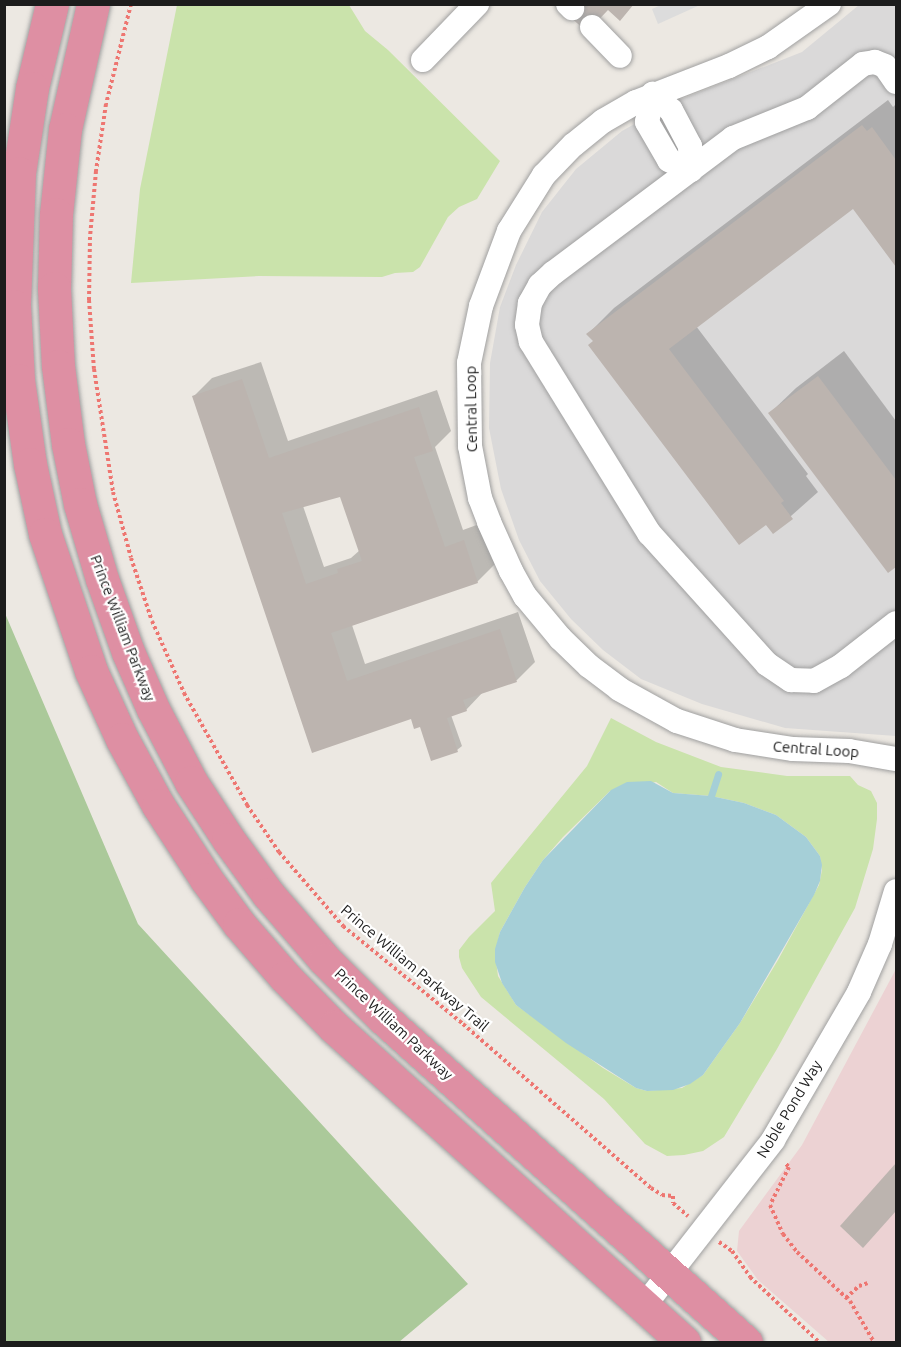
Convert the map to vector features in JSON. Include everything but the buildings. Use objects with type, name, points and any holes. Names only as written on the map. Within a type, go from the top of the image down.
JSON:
[{"type":"highway","points":[[52,4],[32,88],[19,173],[14,306],[18,380],[30,465],[45,534],[88,661],[122,739],[158,805],[206,879],[239,924],[285,977],[334,1027],[684,1342]]},
{"type":"highway","name":"Prince William Parkway","points":[[93,4],[65,129],[56,214],[54,288],[58,366],[68,444],[80,504],[102,579],[153,709],[191,782],[228,839],[268,894],[326,960],[383,1018],[746,1342]]},
{"type":"street","points":[[423,60],[477,4]]},
{"type":"street","name":"Central Loop","points":[[829,4],[768,47],[729,66],[653,94],[603,121],[556,162],[532,192],[509,231],[495,265],[473,340],[467,388],[471,457],[489,522],[511,571],[540,616],[589,666],[645,706],[677,721],[735,740],[794,749],[849,751],[897,759]]},
{"type":"street","points":[[592,27],[620,56]]},
{"type":"street","points":[[897,82],[885,66],[875,62],[863,64],[807,108],[733,138],[540,285],[530,303],[527,325],[531,342],[649,533],[767,664],[791,680],[814,681],[841,666],[897,623]]},
{"type":"street","points":[[653,94],[647,122],[669,160],[691,170]]},
{"type":"street","name":"Noble Pond Way","points":[[644,1306],[773,1140],[859,992],[880,944],[897,891]]},
{"type":"path","name":"Prince William Parkway Trail","points":[[131,4],[106,104],[95,182],[90,237],[89,300],[94,369],[113,492],[128,547],[152,621],[184,693],[247,806],[279,852],[335,917],[386,963],[463,1023],[651,1188],[662,1195],[673,1196],[674,1203]]},
{"type":"path","points":[[786,1164],[789,1167],[771,1203],[783,1234],[797,1252],[846,1299],[874,1342]]},
{"type":"path","points":[[729,1251],[732,1251],[750,1277],[819,1342]]},
{"type":"path","points":[[846,1299],[859,1286],[868,1283]]},
{"type":"shaded area","points":[[661,5],[700,5],[658,24],[652,9]]},
{"type":"shaded area","points":[[859,5],[896,5],[896,736],[785,728],[702,704],[641,679],[603,650],[571,619],[540,581],[519,540],[501,489],[489,428],[490,363],[500,307],[516,265],[542,212],[576,169],[622,131],[674,102],[802,52]]},
{"type":"shaded area","points":[[896,969],[896,1342],[829,1342],[758,1280],[737,1251],[739,1231],[802,1145]]},
{"type":"green space","points":[[177,5],[349,5],[365,31],[388,50],[500,161],[477,199],[459,207],[448,217],[420,267],[413,272],[395,273],[382,277],[259,276],[131,283],[140,189]]},
{"type":"green space","points":[[4,611],[138,924],[468,1284],[399,1342],[5,1342]]},
{"type":"green space","points":[[611,718],[656,742],[721,767],[787,776],[850,776],[858,785],[871,791],[877,803],[873,849],[855,908],[777,1049],[724,1137],[703,1151],[667,1156],[645,1144],[604,1099],[481,997],[462,968],[459,950],[495,911],[491,883],[587,766]],"holes":[[[656,782],[673,793],[711,796],[744,803],[776,815],[806,837],[820,856],[822,870],[819,885],[778,960],[740,1023],[703,1075],[682,1088],[647,1091],[636,1088],[603,1068],[516,1005],[498,976],[495,953],[500,932],[543,860],[610,791]]]},
{"type":"water","points":[[651,781],[673,793],[711,796],[744,803],[776,815],[806,837],[820,856],[822,865],[820,881],[814,895],[740,1023],[703,1075],[690,1084],[673,1090],[647,1091],[636,1088],[566,1043],[516,1005],[502,983],[495,962],[495,949],[500,932],[543,860],[611,790],[627,782]]},
{"type":"waterway","points":[[711,796],[718,774]]}]
